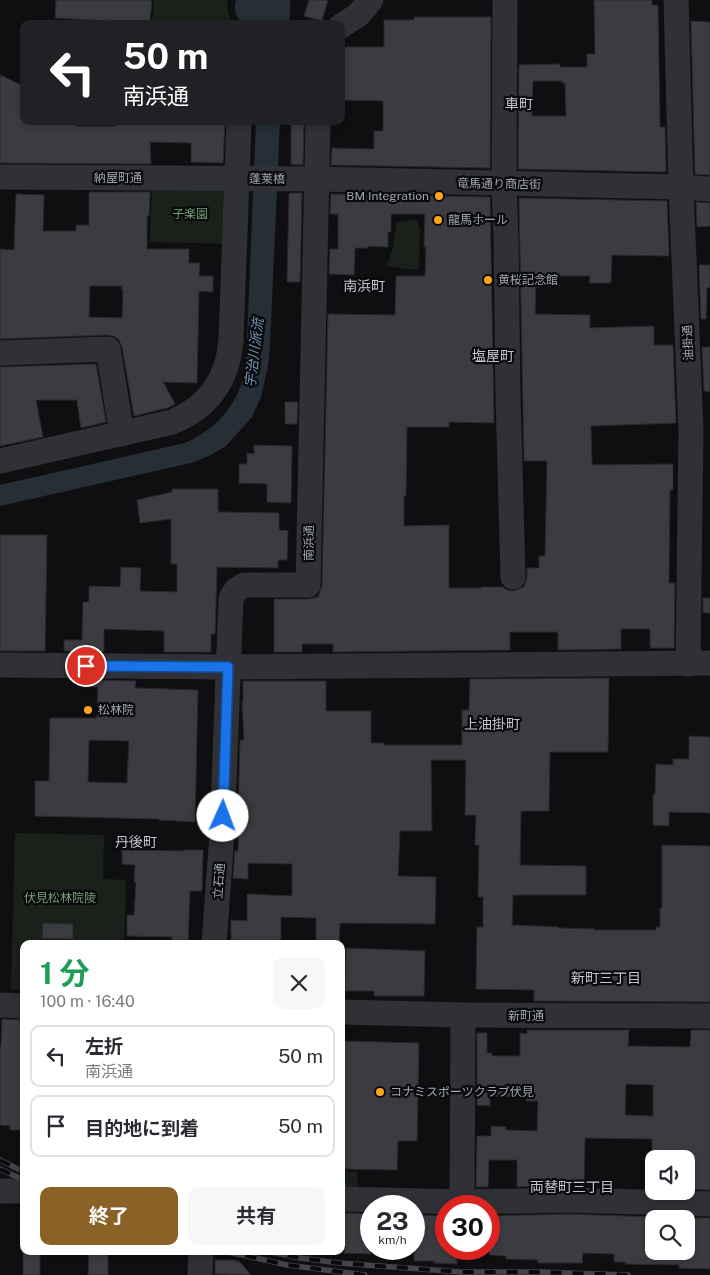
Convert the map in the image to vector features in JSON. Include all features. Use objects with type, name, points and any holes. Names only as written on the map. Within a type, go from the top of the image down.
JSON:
[{"type":"street","points":[[345,23],[358,15],[371,0]]},
{"type":"street","points":[[505,0],[504,184],[512,577]]},
{"type":"street","name":"油掛通","points":[[676,0],[681,187],[700,431],[699,664]]},
{"type":"street","points":[[0,460],[172,422],[187,416],[207,400],[217,387],[229,356],[231,340],[240,179],[239,125]]},
{"type":"street","name":"南浜通","points":[[228,667],[230,603],[236,590],[244,585],[308,585],[318,125]]},
{"type":"street","name":"納屋町通","points":[[0,177],[240,179]]},
{"type":"street","name":"蓬莱橋","points":[[240,179],[317,179]]},
{"type":"street","name":"竜馬通り商店街","points":[[317,179],[710,189]]},
{"type":"street","points":[[0,352],[108,349],[122,434]]},
{"type":"street","points":[[0,664],[228,667],[699,664]]},
{"type":"street","name":"立石通","points":[[214,940],[222,834],[228,667]]},
{"type":"street","points":[[0,1005],[20,1006]]},
{"type":"street","name":"新町通","points":[[345,1012],[463,1015],[710,1016]]},
{"type":"street","points":[[462,1195],[463,1015]]},
{"type":"street","points":[[0,1191],[20,1192]]},
{"type":"street","points":[[345,1198],[435,1201]]},
{"type":"street","points":[[500,1201],[570,1200],[710,1204]]},
{"type":"street","points":[[200,1275],[201,1255]]},
{"type":"green space","points":[[154,0],[227,0],[231,20],[152,20]]},
{"type":"green space","name":"子楽園","points":[[152,184],[219,185],[230,194],[229,244],[150,242]]},
{"type":"green space","points":[[416,219],[420,229],[419,269],[387,266],[393,247],[397,222]]},
{"type":"green space","name":"伏見松林院陵","points":[[15,833],[104,835],[103,879],[126,880],[124,940],[20,940],[20,990],[11,989]]},
{"type":"green space","points":[[345,1171],[357,1172],[357,1188],[345,1188]]},
{"type":"water","points":[[236,0],[290,0],[290,15],[289,20],[239,20],[235,7]]},
{"type":"water","name":"宇治川派流","points":[[256,125],[280,125],[270,346],[268,366],[261,397],[252,417],[226,446],[211,455],[191,463],[0,506],[0,485],[185,443],[197,437],[208,430],[226,412],[239,390],[246,364]]},
{"type":"building","points":[[56,0],[152,0],[150,20],[55,18]]},
{"type":"building","points":[[309,0],[328,0],[322,20],[304,16]]},
{"type":"building","points":[[594,0],[652,0],[652,5],[658,5],[660,127],[665,127],[666,172],[518,169],[519,65],[560,64],[560,67],[587,67],[587,54],[595,54]],"holes":[[[533,81],[562,81],[562,83],[565,83],[566,116],[532,116]]]},
{"type":"building","points":[[414,17],[491,17],[490,168],[331,165],[332,148],[374,149],[374,131],[383,131],[383,101],[345,100],[345,47],[384,47],[384,20],[414,20]]},
{"type":"building","points":[[691,21],[710,22],[710,175],[695,174]]},
{"type":"building","points":[[0,75],[20,84],[20,125],[225,125],[223,163],[191,162],[191,143],[150,142],[151,164],[0,163]]},
{"type":"building","points":[[291,125],[304,125],[303,165],[291,164]]},
{"type":"building","points":[[89,192],[150,192],[149,216],[147,216],[147,249],[189,249],[189,263],[200,263],[199,276],[213,276],[213,292],[199,291],[197,383],[163,382],[175,404],[167,408],[134,416],[122,347],[119,340],[114,336],[0,339],[0,249],[14,250],[16,194],[44,195],[43,231],[76,231],[76,225],[89,225]],"holes":[[[90,286],[122,286],[122,318],[89,317]]]},
{"type":"building","points":[[290,193],[302,193],[300,282],[287,282]]},
{"type":"building","points":[[331,194],[490,197],[494,423],[449,422],[449,427],[407,427],[404,526],[449,525],[449,588],[503,587],[513,591],[524,587],[527,568],[539,568],[539,556],[545,556],[547,461],[524,461],[519,198],[667,201],[669,256],[612,255],[611,283],[589,283],[590,276],[536,276],[535,314],[590,315],[590,328],[654,326],[654,345],[673,345],[676,423],[591,426],[592,465],[673,464],[673,490],[670,490],[669,583],[675,583],[674,648],[650,648],[650,629],[621,629],[621,649],[558,650],[558,632],[510,632],[510,650],[333,652],[333,644],[302,644],[302,652],[274,652],[274,599],[308,599],[318,597],[322,586],[328,314],[395,315],[396,276],[425,276],[425,214],[391,214],[391,232],[388,232],[388,247],[368,246],[368,248],[355,248],[354,275],[329,274],[330,249],[338,249],[338,214],[330,214]]},
{"type":"building","points":[[696,202],[710,203],[710,226],[697,227]]},
{"type":"building","points":[[699,265],[710,265],[710,287],[707,288],[706,319],[701,319]]},
{"type":"building","points":[[702,347],[710,347],[710,392],[704,391]]},
{"type":"building","points":[[96,364],[106,422],[81,428],[77,400],[36,400],[43,437],[0,446],[0,367]]},
{"type":"building","points":[[285,402],[298,402],[297,424],[285,424]]},
{"type":"building","points":[[254,445],[292,446],[291,503],[267,502],[267,484],[239,483],[239,464],[247,464],[247,453],[254,454]]},
{"type":"building","points":[[172,489],[218,489],[218,512],[279,513],[279,530],[288,531],[287,560],[278,560],[278,568],[217,567],[215,634],[211,634],[211,652],[164,652],[164,631],[104,629],[104,652],[64,651],[64,640],[82,640],[83,602],[89,602],[89,586],[120,587],[121,567],[141,568],[140,591],[177,592],[177,564],[171,564],[171,519],[140,523],[137,500],[172,492]]},
{"type":"building","points":[[0,535],[47,535],[45,651],[0,651]]},
{"type":"building","points":[[703,598],[710,598],[710,613],[703,613]]},
{"type":"building","points":[[609,678],[608,752],[550,752],[549,811],[521,811],[520,865],[586,866],[586,895],[513,895],[512,925],[595,930],[656,930],[656,927],[660,927],[660,908],[662,908],[662,845],[710,846],[710,1002],[534,1001],[534,990],[476,989],[477,927],[483,927],[483,897],[478,897],[479,845],[475,845],[476,815],[465,815],[466,760],[431,760],[432,831],[400,831],[398,876],[436,877],[435,924],[340,923],[339,940],[316,940],[316,918],[281,917],[281,940],[231,940],[231,920],[247,921],[247,894],[292,896],[292,864],[248,863],[248,879],[233,878],[235,851],[238,851],[240,740],[244,740],[243,681],[326,681],[326,711],[371,711],[371,743],[384,743],[384,745],[462,745],[462,710],[469,710],[470,679]]},
{"type":"building","points":[[82,680],[136,681],[135,688],[198,690],[195,822],[159,819],[35,816],[35,781],[49,781],[50,718],[97,718],[98,687],[82,687]],"holes":[[[89,740],[129,741],[127,783],[88,782]]]},
{"type":"building","points":[[689,736],[710,737],[710,813],[669,812],[669,826],[653,825],[653,794],[655,794],[656,764],[673,765],[673,759],[689,759]]},
{"type":"building","points":[[122,850],[203,850],[202,891],[190,891],[188,940],[172,940],[172,937],[127,936],[127,915],[134,915],[135,865],[122,864]]},
{"type":"building","name":"伏見松林院陵","points":[[43,923],[73,924],[73,939],[42,938]]},
{"type":"building","points":[[346,948],[425,951],[424,996],[374,996],[374,991],[345,991]]},
{"type":"building","points":[[2,1019],[20,1020],[20,1130],[10,1130],[10,1126],[0,1125]]},
{"type":"building","points":[[527,1030],[629,1030],[628,1046],[690,1047],[691,1030],[710,1030],[710,1190],[695,1189],[695,1150],[652,1150],[652,1139],[585,1138],[584,1184],[517,1187],[517,1160],[489,1160],[488,1187],[476,1187],[477,1136],[491,1136],[491,1126],[506,1127],[506,1130],[537,1131],[538,1101],[526,1101],[527,1097],[490,1096],[490,1106],[477,1105],[477,1033],[487,1033],[487,1053],[492,1053],[492,1056],[520,1056],[520,1033],[527,1034]],"holes":[[[626,1084],[653,1085],[653,1116],[625,1115]]]},
{"type":"building","name":"コナミスポーツクラブ伏見","points":[[345,1041],[419,1043],[417,1141],[398,1141],[397,1170],[345,1169]]},
{"type":"building","points":[[345,1213],[360,1214],[360,1254],[345,1253]]},
{"type":"building","points":[[570,1214],[645,1217],[645,1260],[695,1260],[695,1218],[710,1218],[710,1269],[679,1268],[679,1265],[625,1264],[626,1262],[614,1262],[614,1254],[583,1253],[582,1263],[538,1263],[538,1260],[506,1259],[506,1256],[500,1256],[500,1216]]},
{"type":"building","points":[[425,1215],[435,1216],[435,1260],[457,1260],[457,1264],[414,1261],[425,1260]]},
{"type":"building","points":[[23,1255],[40,1255],[40,1275],[23,1275]]},
{"type":"building","points":[[89,1255],[108,1255],[108,1275],[88,1275]]},
{"type":"building","points":[[215,1260],[234,1260],[240,1262],[251,1275],[215,1274]]},
{"type":"railway","points":[[0,1160],[20,1170]]},
{"type":"railway","points":[[0,1169],[20,1178]]},
{"type":"railway","points":[[242,1255],[287,1265],[365,1275]]},
{"type":"railway","points":[[285,1255],[339,1263],[461,1272],[628,1275]]},
{"type":"place","name":"BM Integration","points":[[439,196]]},
{"type":"place","name":"龍馬ホール","points":[[438,220]]},
{"type":"place","name":"黄桜記念館","points":[[488,280]]},
{"type":"place","name":"松林院","points":[[88,710]]},
{"type":"place","name":"コナミスポーツクラブ伏見","points":[[380,1092]]},
{"type":"district","name":"車町","points":[[519,104]]},
{"type":"district","name":"南浜町","points":[[364,286]]},
{"type":"district","name":"塩屋町","points":[[493,356]]},
{"type":"district","name":"上油掛町","points":[[492,724]]},
{"type":"district","name":"丹後町","points":[[136,842]]},
{"type":"district","name":"新町三丁目","points":[[606,978]]},
{"type":"district","name":"両替町三丁目","points":[[572,1187]]},
{"type":"route","points":[[86,666],[228,667],[223,816]]}]
